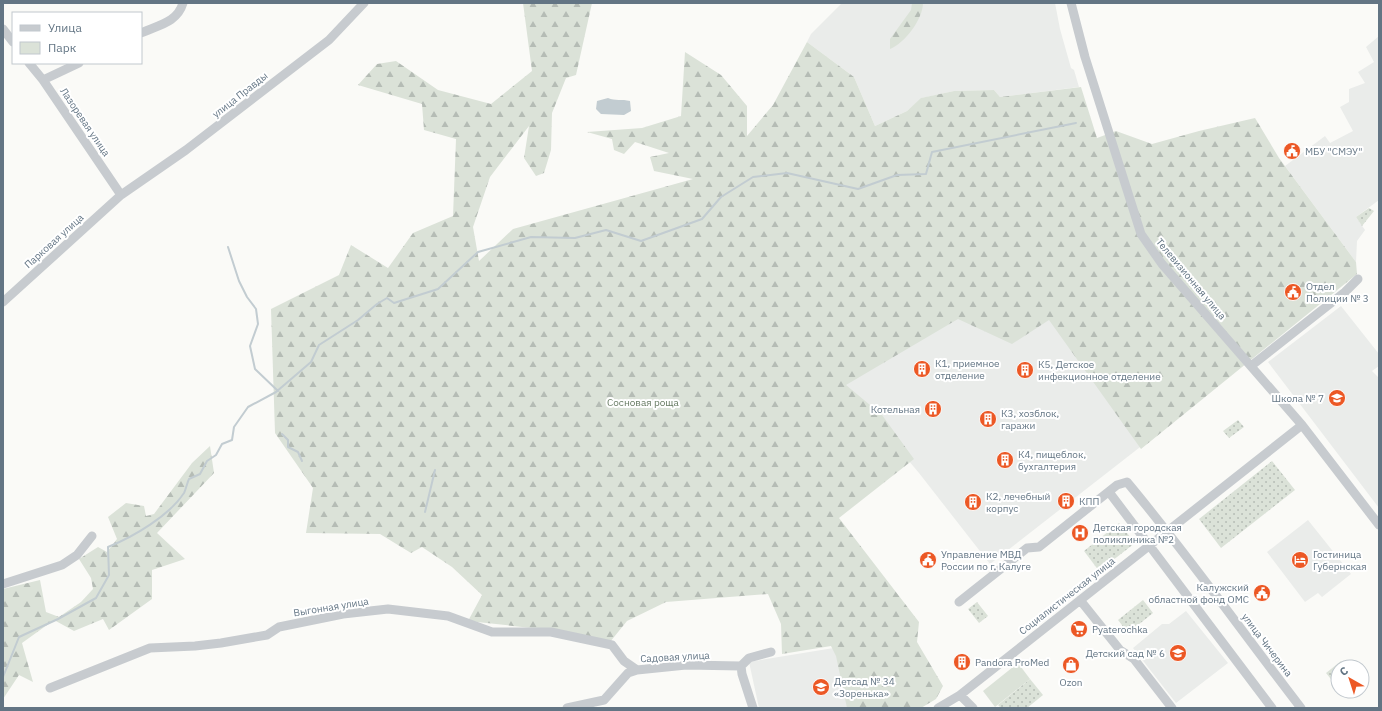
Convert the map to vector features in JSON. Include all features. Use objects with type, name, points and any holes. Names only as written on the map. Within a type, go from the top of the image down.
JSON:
[{"type":"street","points":[[142,33],[171,21],[180,12],[183,3]]},
{"type":"street","name":"улица Правды","points":[[121,195],[186,150],[329,40],[364,3]]},
{"type":"street","name":"Телевизионная улица","points":[[1071,3],[1085,57],[1141,234],[1162,264],[1302,426],[1379,525]]},
{"type":"street","points":[[3,29],[12,41]]},
{"type":"street","name":"Лазоревая улица","points":[[30,64],[43,80],[121,195]]},
{"type":"street","points":[[43,80],[77,64]]},
{"type":"street","name":"Парковая улица","points":[[3,302],[121,195]]},
{"type":"street","points":[[1251,366],[1345,292],[1358,279]]},
{"type":"street","name":"Социалистическая улица","points":[[938,708],[960,695],[1302,426]]},
{"type":"street","name":"улица Чичерина","points":[[1109,492],[1117,486],[1127,482],[1168,530],[1301,708]]},
{"type":"street","points":[[959,602],[1027,548],[1039,547],[1109,492],[1272,708]]},
{"type":"street","points":[[3,584],[62,565],[77,555],[92,536]]},
{"type":"street","points":[[1080,600],[1120,650],[1134,659],[1172,708]]},
{"type":"street","name":"Выгонная улица","points":[[50,688],[150,648],[195,646],[267,635],[279,627],[343,614],[388,609],[448,616],[492,632],[551,632],[612,645],[624,661],[637,670]]},
{"type":"street","points":[[753,708],[742,674],[741,666],[749,658],[771,652]]},
{"type":"street","name":"Садовая улица","points":[[567,708],[604,700],[628,673],[637,670],[686,665],[741,666]]},
{"type":"street","points":[[960,695],[973,708]]},
{"type":"shaded area","points":[[842,3],[1055,3],[1060,29],[1071,68],[1074,70],[1079,87],[1000,97],[994,90],[954,91],[922,98],[907,111],[875,126],[854,77],[807,42],[811,34]]},
{"type":"shaded area","points":[[1379,36],[1379,200],[1356,217],[1365,230],[1357,241],[1356,262],[1285,166],[1325,136],[1330,143],[1353,131],[1340,107],[1349,102],[1349,89],[1365,83],[1358,72],[1374,62],[1366,47]]},
{"type":"shaded area","points":[[608,98],[630,101],[631,111],[624,115],[601,114],[596,109],[597,101]]},
{"type":"shaded area","points":[[1120,250],[1162,430],[990,564],[919,473],[841,381],[967,303]]},
{"type":"shaded area","name":"Школа № 7","points":[[1341,306],[1379,354],[1379,366],[1372,371],[1379,378],[1379,508],[1268,362]]},
{"type":"shaded area","points":[[1308,520],[1351,574],[1322,597],[1318,593],[1305,602],[1267,552]]},
{"type":"shaded area","name":"Детский сад № 6","points":[[1186,611],[1228,663],[1176,703],[1133,648],[1162,624],[1169,624]]},
{"type":"shaded area","name":"Детсад № 34 «Зоренька»","points":[[870,642],[895,708],[759,708],[749,662]]},
{"type":"green space","name":"Сосновая роща","points":[[523,3],[592,3],[576,75],[566,78],[552,113],[551,150],[544,173],[536,176],[524,158],[529,126],[490,177],[473,227],[479,261],[513,229],[693,179],[654,171],[650,157],[669,153],[635,142],[624,154],[614,150],[612,139],[587,132],[642,128],[681,116],[685,52],[721,75],[747,106],[747,136],[773,105],[807,42],[854,77],[875,126],[907,111],[921,98],[954,91],[994,90],[1000,97],[1081,87],[1097,138],[1116,131],[1152,144],[1255,118],[1279,158],[1356,262],[1357,274],[1141,449],[1049,320],[1012,344],[958,319],[846,385],[882,415],[914,459],[839,518],[919,622],[917,642],[943,686],[936,699],[921,708],[847,708],[836,656],[831,646],[782,654],[781,624],[768,594],[666,602],[627,621],[610,642],[550,630],[468,621],[482,595],[452,567],[422,547],[411,553],[380,534],[306,533],[313,488],[275,433],[271,309],[339,275],[351,245],[388,268],[413,233],[453,216],[456,139],[424,130],[422,104],[358,85],[377,64],[396,61],[438,90],[491,104],[532,71]]},
{"type":"green space","points":[[912,3],[923,3],[917,23],[901,42],[890,49],[890,39],[911,10]]},
{"type":"green space","points":[[1369,208],[1374,211],[1362,226],[1356,217]]},
{"type":"green space","points":[[1238,420],[1244,427],[1229,438],[1223,431]]},
{"type":"green space","points":[[210,446],[214,473],[157,533],[185,559],[152,570],[152,599],[109,630],[103,619],[74,631],[54,620],[22,643],[33,682],[19,675],[3,699],[3,589],[40,580],[46,612],[59,617],[81,602],[93,589],[91,578],[79,559],[98,547],[107,552],[117,539],[108,517],[126,503],[144,506],[146,516],[154,514],[192,463]]},
{"type":"green space","points":[[1272,461],[1295,490],[1221,548],[1199,519]]},
{"type":"green space","points":[[1119,523],[1135,543],[1099,571],[1084,551]]},
{"type":"green space","points":[[1143,600],[1153,613],[1128,633],[1118,620]]},
{"type":"green space","points":[[977,602],[988,616],[979,623],[968,609]]},
{"type":"green space","points":[[1018,663],[1030,679],[995,707],[983,691]]},
{"type":"green space","points":[[1330,670],[1330,678],[1326,673]]},
{"type":"green space","points":[[1030,679],[1043,695],[1027,708],[1001,708],[998,705]]},
{"type":"waterway","points":[[3,677],[19,637],[58,619],[96,598],[109,575],[108,547],[139,532],[169,510],[184,493],[189,479],[200,474],[207,461],[216,455],[222,444],[232,440],[234,427],[248,407],[276,392],[311,362],[319,345],[358,320],[377,304],[387,298],[394,303],[438,289],[478,252],[531,237],[575,238],[606,230],[641,241],[702,219],[721,197],[753,177],[787,173],[858,189],[897,175],[926,174],[932,152],[1076,123]]},
{"type":"waterway","points":[[228,247],[239,281],[247,297],[256,309],[258,324],[250,346],[255,369],[278,391]]},
{"type":"waterway","points":[[282,434],[288,440],[288,447],[298,452],[302,461]]},
{"type":"waterway","points":[[425,512],[435,470]]},
{"type":"place","name":"МБУ \"СМЭУ\"","points":[[1292,151]]},
{"type":"place","name":"Отдел Полиции № 3","points":[[1293,292]]},
{"type":"place","name":"К1, приемное отделение","points":[[922,369]]},
{"type":"place","name":"К5, Детское инфекционное отделение","points":[[1025,370]]},
{"type":"place","name":"Школа № 7","points":[[1337,398]]},
{"type":"place","name":"Котельная","points":[[933,409]]},
{"type":"place","name":"К3, хозблок, гаражи","points":[[988,419]]},
{"type":"place","name":"К4, пищеблок, бухгалтерия","points":[[1005,460]]},
{"type":"place","name":"КПП","points":[[1066,501]]},
{"type":"place","name":"К2, лечебный корпус","points":[[973,502]]},
{"type":"place","name":"Детская городская поликлиника №2","points":[[1080,533]]},
{"type":"place","name":"Управление МВД России по г. Калуге","points":[[928,560]]},
{"type":"place","name":"Гостиница Губернская","points":[[1300,560]]},
{"type":"place","name":"Калужский областной фонд ОМС","points":[[1262,593]]},
{"type":"place","name":"Pyaterochka","points":[[1079,629]]},
{"type":"place","name":"Детский сад № 6","points":[[1178,653]]},
{"type":"place","name":"Pandora ProMed","points":[[962,662]]},
{"type":"place","name":"Ozon","points":[[1071,665]]},
{"type":"place","name":"Детсад № 34 «Зоренька»","points":[[821,687]]}]
